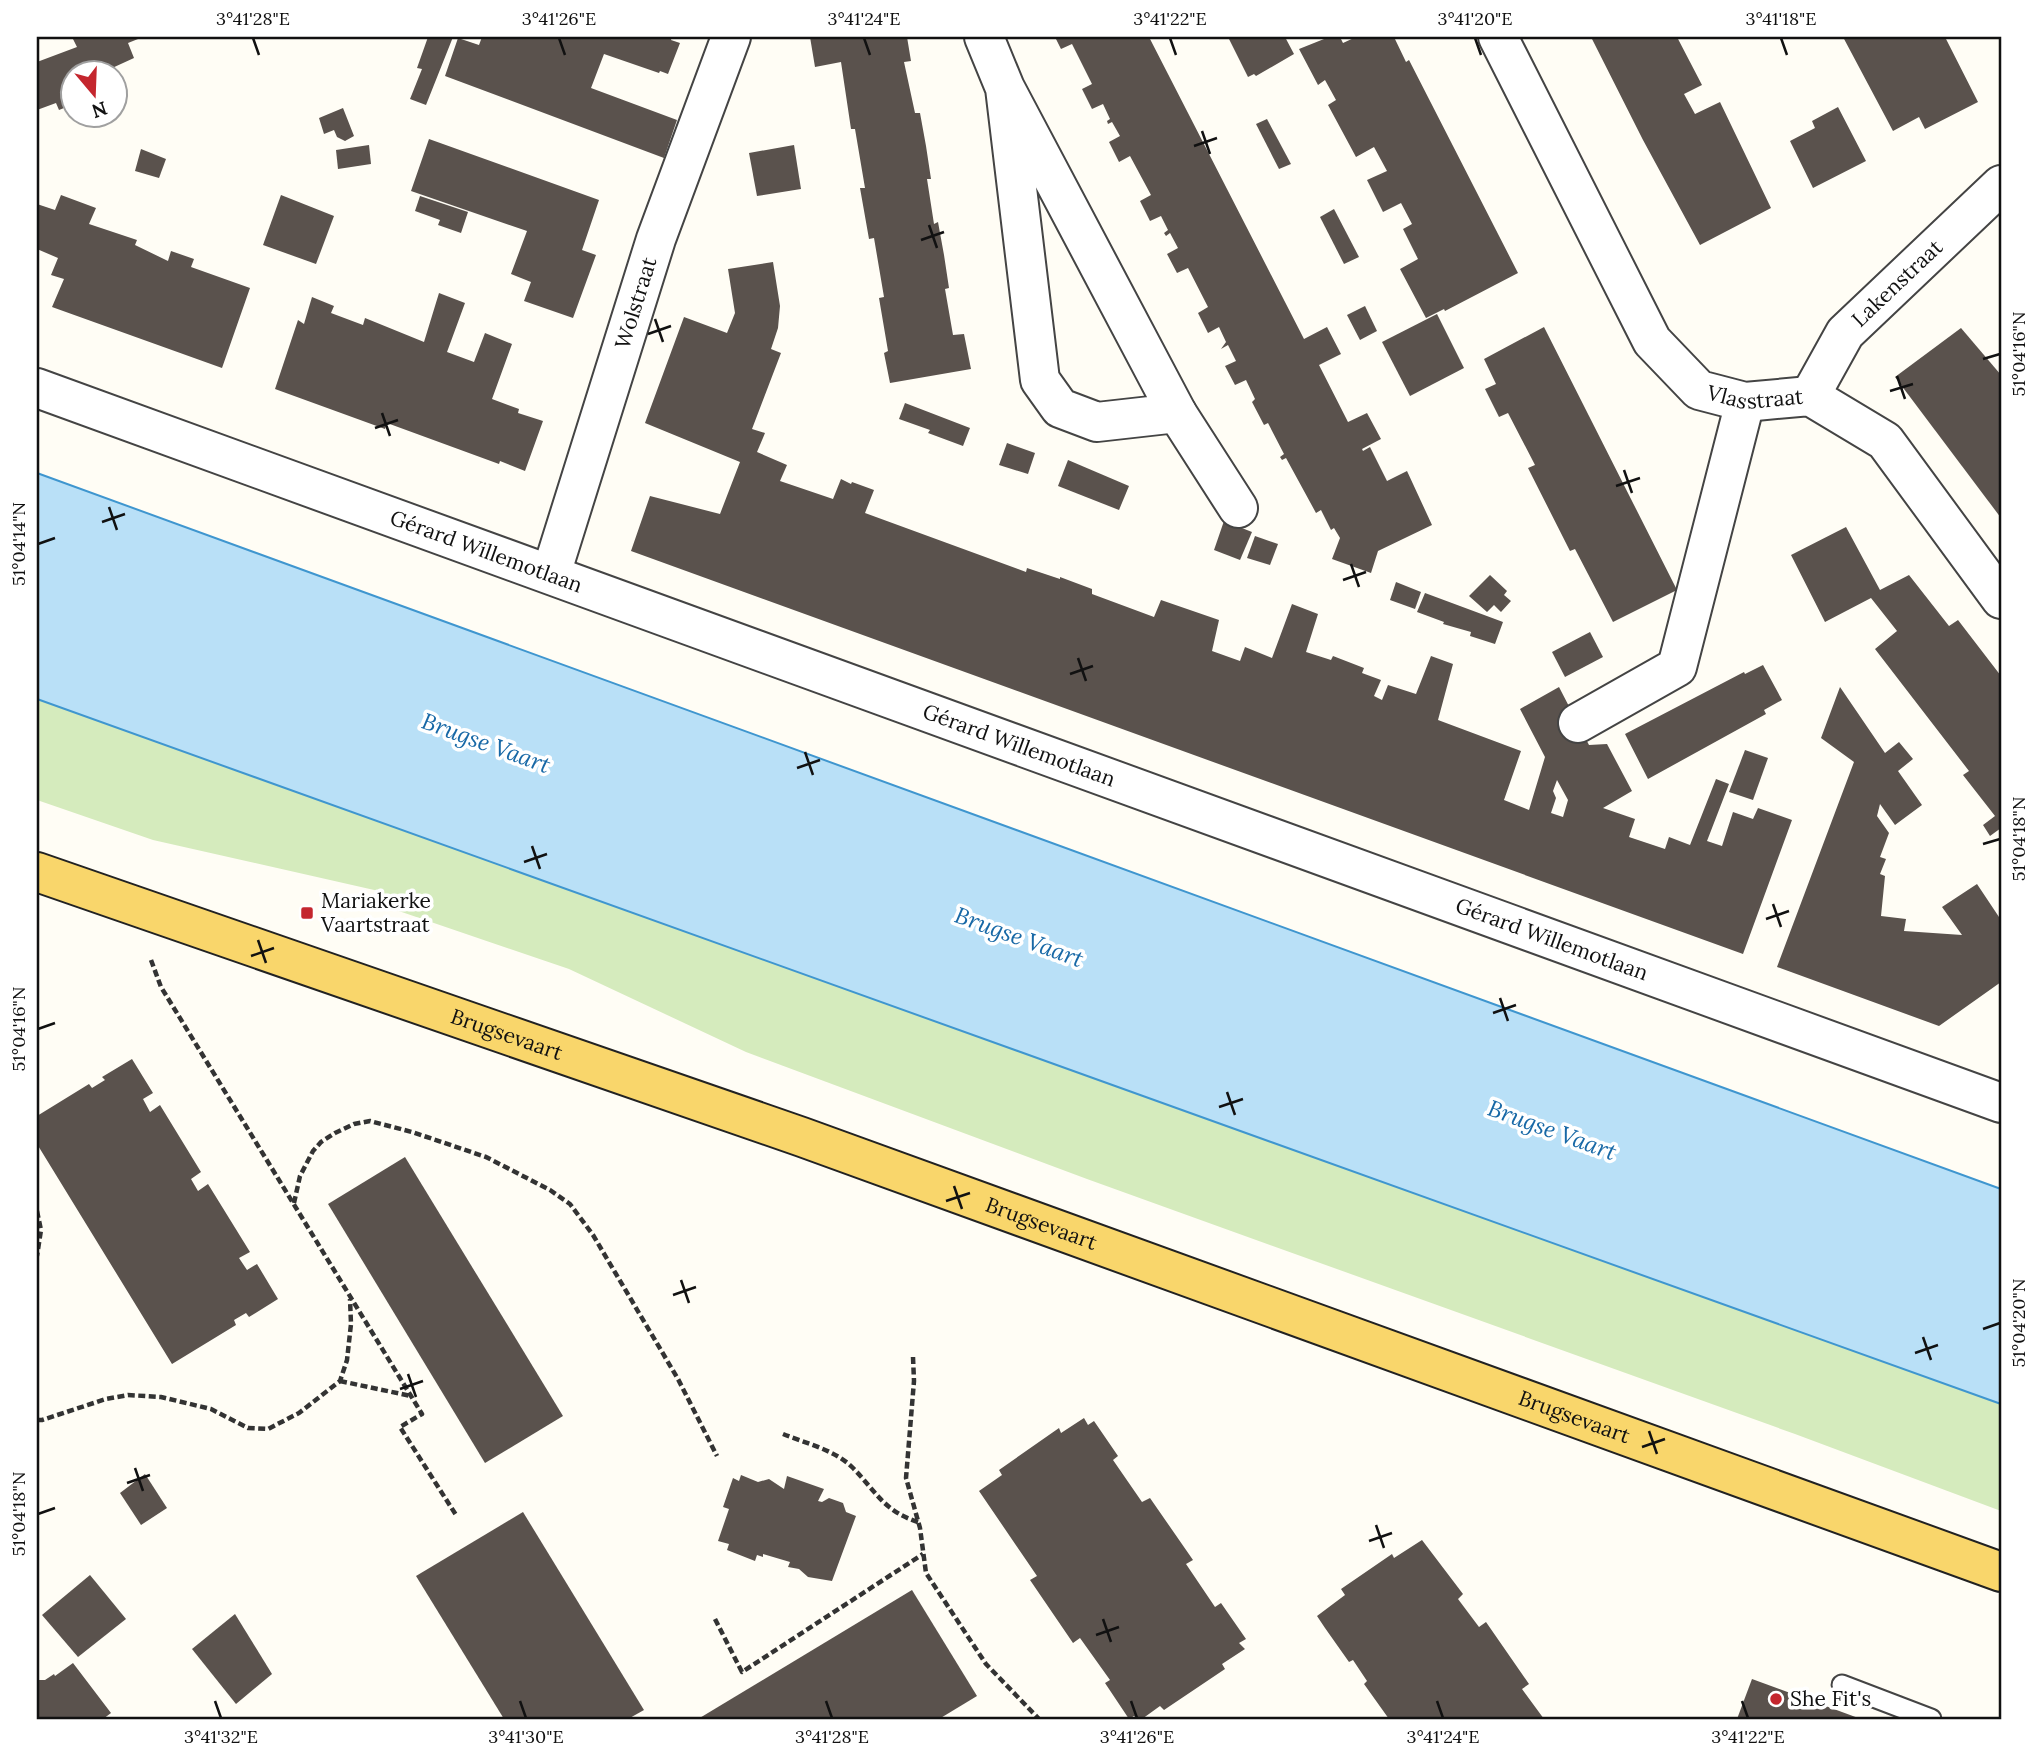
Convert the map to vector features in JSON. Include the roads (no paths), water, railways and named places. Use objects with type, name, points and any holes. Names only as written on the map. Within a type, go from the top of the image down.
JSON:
[{"type":"main road","name":"Brugsevaart","points":[[37,872],[789,1132],[2001,1572]]},
{"type":"street","name":"Wolstraat","points":[[551,574],[656,239],[731,37]]},
{"type":"street","points":[[984,37],[1005,88],[1177,413],[1238,508]]},
{"type":"street","name":"Vlasstraat","points":[[1498,37],[1652,341],[1699,390],[1745,402],[1810,396],[1885,441],[2001,599]]},
{"type":"street","points":[[1005,88],[1040,380],[1060,408],[1097,422],[1177,413]]},
{"type":"street","name":"Lakenstraat","points":[[1810,396],[1845,332],[2001,186]]},
{"type":"street","name":"Gérard Willemotlaan","points":[[37,388],[2001,1103]]},
{"type":"street","points":[[1578,723],[1676,667],[1745,402]]},
{"type":"lane","points":[[1842,1685],[1931,1719]]},
{"type":"water","name":"Brugse Vaart","points":[[37,473],[2001,1189],[2001,1404],[37,699]]},
{"type":"place","name":"Mariakerke Vaartstraat","points":[[307,913]]},
{"type":"place","name":"She Fit's","points":[[1776,1699]]}]
